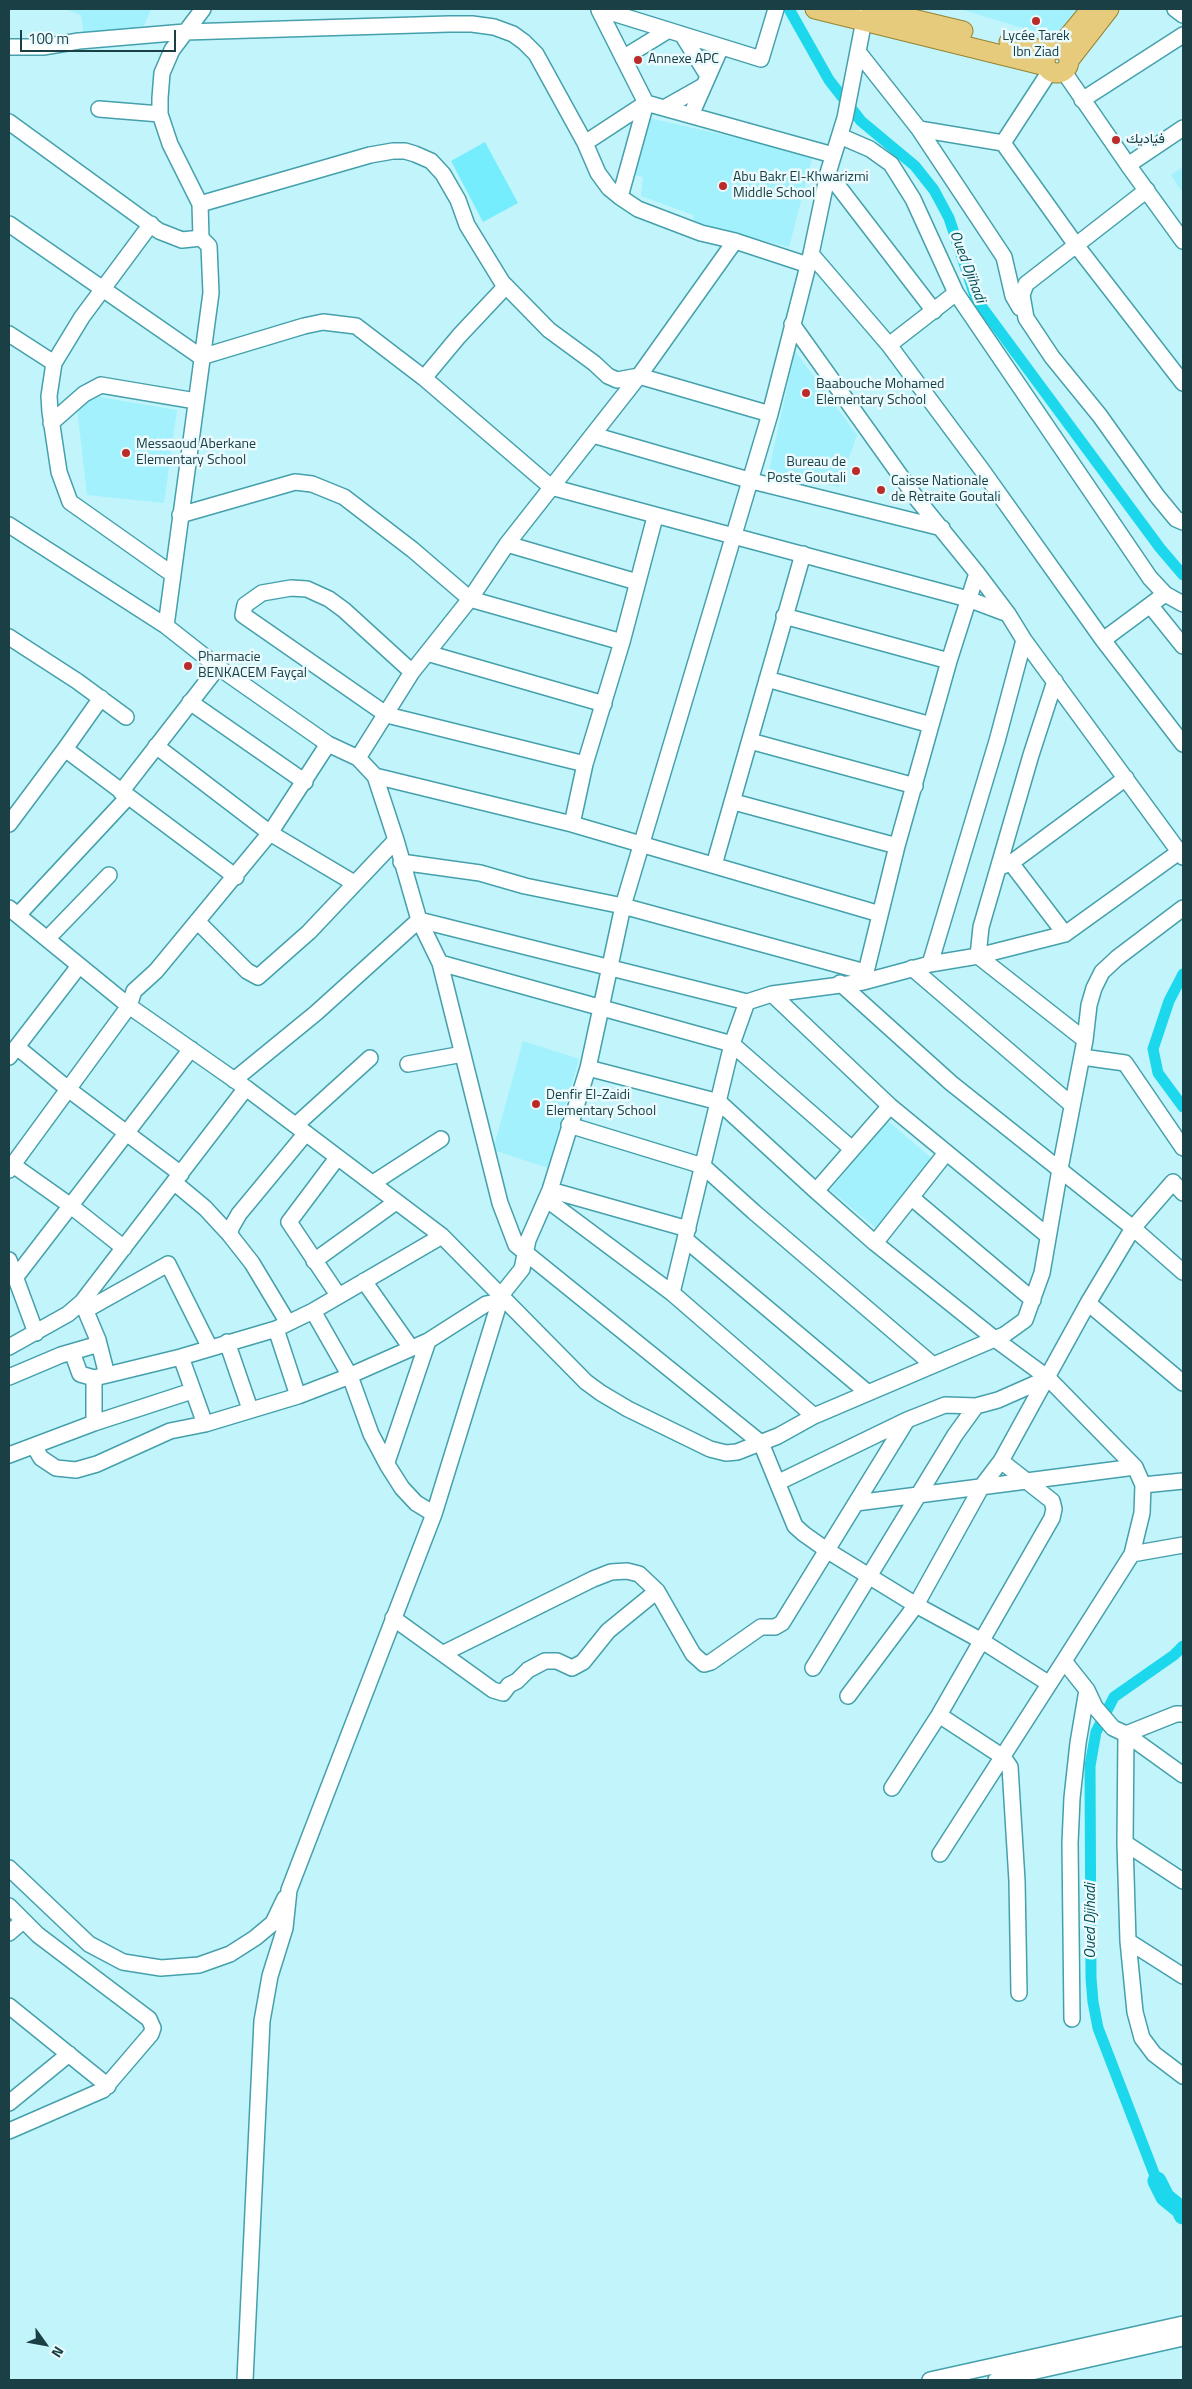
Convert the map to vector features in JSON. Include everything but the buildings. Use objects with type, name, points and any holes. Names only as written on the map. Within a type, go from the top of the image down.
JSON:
[{"type":"main road","points":[[815,9],[867,13],[1056,61]]},
{"type":"main road","points":[[1056,61],[1091,9]]},
{"type":"main road","points":[[1056,61],[1109,9]]},
{"type":"street","points":[[166,626],[211,293],[209,246],[201,238],[200,204],[170,144],[160,114],[162,73],[172,50],[203,9]]},
{"type":"street","points":[[599,9],[761,59],[776,9]]},
{"type":"street","points":[[599,9],[646,103],[620,198]]},
{"type":"street","points":[[1175,9],[1183,15]]},
{"type":"street","points":[[9,1868],[88,1944],[123,1962],[162,1968],[199,1965],[230,1954],[256,1938],[273,1923],[289,1890],[316,1825],[392,1618],[434,1514],[501,1297],[522,1269],[528,1240],[548,1194],[588,1068],[608,967],[623,906],[752,481],[770,414],[809,259],[828,173],[845,118],[867,13]]},
{"type":"street","points":[[9,47],[43,48],[79,41],[185,32],[457,24],[494,27],[513,34],[536,54],[585,143],[598,172],[609,188],[620,198],[638,209],[701,233],[809,259],[889,345],[982,470],[1104,640],[1183,743]]},
{"type":"street","points":[[623,58],[667,31]]},
{"type":"street","points":[[1082,100],[1183,35]]},
{"type":"street","points":[[683,36],[706,81]]},
{"type":"street","points":[[690,115],[721,47]]},
{"type":"street","points":[[859,53],[919,129],[1004,257],[1026,284]]},
{"type":"street","points":[[1003,143],[1056,61],[1183,241]]},
{"type":"street","points":[[664,108],[706,81]]},
{"type":"street","points":[[585,143],[646,103],[834,155]]},
{"type":"street","points":[[99,109],[160,114]]},
{"type":"street","points":[[9,122],[159,231],[182,240],[201,238]]},
{"type":"street","points":[[1128,165],[1183,128]]},
{"type":"street","points":[[919,129],[1003,143],[1076,244],[1183,384]]},
{"type":"street","points":[[840,136],[870,149],[891,164],[914,199],[956,293],[1150,578],[1165,594],[1183,604]]},
{"type":"street","points":[[200,204],[370,155],[405,151],[425,158],[444,174],[485,256],[506,286],[549,330],[594,363],[608,376],[617,380],[639,376],[770,414]]},
{"type":"street","points":[[828,173],[934,311]]},
{"type":"street","points":[[1026,318],[1022,295],[1026,284],[1147,190]]},
{"type":"street","points":[[9,224],[101,290],[201,357]]},
{"type":"street","points":[[151,224],[101,290],[54,364],[49,396],[58,472],[70,502],[172,574]]},
{"type":"street","points":[[358,758],[387,715],[412,672],[470,598],[506,544],[639,376],[735,241]]},
{"type":"street","points":[[1004,257],[1014,296],[1052,357],[1100,416],[1157,496],[1176,519],[1183,522]]},
{"type":"street","points":[[424,378],[459,336],[506,286]]},
{"type":"street","points":[[889,345],[956,293]]},
{"type":"street","points":[[201,357],[323,322],[356,326],[424,378],[551,487],[655,517],[735,536],[968,599],[1008,614]]},
{"type":"street","points":[[419,920],[747,1002],[772,994],[840,984],[864,977],[978,956],[1065,934],[1181,855],[1024,640],[1008,614],[978,573],[917,499],[792,324]]},
{"type":"street","points":[[9,334],[54,364]]},
{"type":"street","points":[[51,422],[84,394],[101,385],[196,401]]},
{"type":"street","points":[[593,436],[752,481],[942,528]]},
{"type":"street","points":[[180,515],[295,482],[312,484],[344,498],[413,550],[470,598],[622,642]]},
{"type":"street","points":[[572,824],[585,764],[622,642],[655,517]]},
{"type":"street","points":[[9,525],[166,626],[218,667],[328,744],[358,758],[375,776],[419,920],[440,963],[500,1203],[516,1245],[761,1443],[796,1526],[828,1552],[870,1575],[916,1605],[982,1641],[1048,1683]]},
{"type":"street","points":[[506,544],[637,582]]},
{"type":"street","points":[[714,865],[734,802],[784,616],[803,554]]},
{"type":"street","points":[[864,977],[896,846],[915,786],[948,661],[978,573]]},
{"type":"street","points":[[412,672],[344,610],[314,592],[291,588],[262,593],[245,605],[243,615],[387,715],[585,764]]},
{"type":"street","points":[[1104,640],[1165,594]]},
{"type":"street","points":[[1150,605],[1183,646]]},
{"type":"street","points":[[784,616],[948,661]]},
{"type":"street","points":[[9,637],[101,698],[126,717]]},
{"type":"street","points":[[930,964],[997,741],[1024,640]]},
{"type":"street","points":[[427,653],[604,704]]},
{"type":"street","points":[[218,667],[156,746],[125,795],[13,912],[48,938],[78,966],[129,1006],[240,1084],[442,1236],[586,1382],[628,1409],[710,1449],[726,1453],[737,1452],[761,1443],[814,1416],[995,1339],[1015,1329],[1025,1320],[1042,1273],[1085,1040],[1089,1005],[1094,988],[1102,972],[1117,958],[1183,908]]},
{"type":"street","points":[[767,679],[931,725]]},
{"type":"street","points":[[978,956],[981,927],[1006,865],[1031,755],[1055,681]]},
{"type":"street","points":[[9,824],[101,698]]},
{"type":"street","points":[[190,702],[305,782]]},
{"type":"street","points":[[750,742],[915,786]]},
{"type":"street","points":[[124,1248],[71,1206],[11,1167],[129,1006],[134,991],[156,971],[236,877],[270,833],[328,744]]},
{"type":"street","points":[[156,746],[270,833],[354,883]]},
{"type":"street","points":[[65,749],[236,877]]},
{"type":"street","points":[[375,776],[572,824],[880,914]]},
{"type":"street","points":[[1006,865],[1126,778]]},
{"type":"street","points":[[734,802],[896,846]]},
{"type":"street","points":[[197,921],[247,971],[258,976],[309,932],[396,840]]},
{"type":"street","points":[[401,862],[480,873],[525,886],[623,906],[864,977]]},
{"type":"street","points":[[1006,865],[1065,934]]},
{"type":"street","points":[[48,938],[110,875]]},
{"type":"street","points":[[84,1306],[124,1248],[178,1179],[240,1084],[419,920]]},
{"type":"street","points":[[978,956],[1085,1040]]},
{"type":"street","points":[[440,963],[732,1044],[852,1149]]},
{"type":"street","points":[[78,966],[13,1052],[127,1133],[178,1179],[230,1235],[252,1263],[282,1326],[298,1396]]},
{"type":"street","points":[[912,968],[1072,1105]]},
{"type":"street","points":[[840,984],[951,1083],[1133,1228],[1183,1272]]},
{"type":"street","points":[[772,994],[890,1106],[1048,1236]]},
{"type":"street","points":[[672,1293],[732,1044],[747,1002]]},
{"type":"street","points":[[15,1278],[191,1049]]},
{"type":"street","points":[[408,1064],[464,1054]]},
{"type":"street","points":[[1082,1057],[1125,1063],[1183,1148]]},
{"type":"street","points":[[230,1235],[231,1228],[239,1214],[301,1129],[370,1058]]},
{"type":"street","points":[[588,1068],[719,1102],[875,1243],[995,1339],[1048,1378],[1135,1467],[1143,1484],[1142,1513],[1132,1554],[940,1854]]},
{"type":"street","points":[[816,1191],[890,1106]]},
{"type":"street","points":[[569,1125],[703,1166],[933,1365]]},
{"type":"street","points":[[373,1183],[441,1140]]},
{"type":"street","points":[[875,1243],[946,1153]]},
{"type":"street","points":[[337,1158],[289,1222],[338,1295]]},
{"type":"street","points":[[848,1696],[916,1605],[982,1486],[1001,1461],[1088,1302],[1133,1228],[1178,1177]]},
{"type":"street","points":[[1178,1177],[1183,1193]]},
{"type":"street","points":[[548,1194],[687,1234],[868,1393]]},
{"type":"street","points":[[548,1194],[672,1293],[814,1416]]},
{"type":"street","points":[[912,1198],[1033,1300]]},
{"type":"street","points":[[314,1261],[396,1202]]},
{"type":"street","points":[[72,1352],[78,1373],[83,1377],[100,1376],[181,1357],[282,1326],[313,1311],[442,1236]]},
{"type":"street","points":[[9,1260],[36,1333]]},
{"type":"street","points":[[9,1347],[68,1314],[168,1264],[210,1348]]},
{"type":"street","points":[[364,1281],[411,1348]]},
{"type":"street","points":[[34,1446],[41,1458],[56,1468],[76,1470],[97,1464],[170,1431],[204,1424],[298,1396],[350,1376],[428,1341],[486,1304],[501,1297]]},
{"type":"street","points":[[1088,1302],[1183,1383]]},
{"type":"street","points":[[84,1306],[99,1344],[100,1376],[94,1423]]},
{"type":"street","points":[[313,1311],[350,1376],[371,1434],[402,1488],[421,1507],[434,1514]]},
{"type":"street","points":[[387,1462],[428,1341]]},
{"type":"street","points":[[227,1342],[250,1409]]},
{"type":"street","points":[[9,1377],[72,1352],[99,1344]]},
{"type":"street","points":[[181,1357],[204,1424]]},
{"type":"street","points":[[779,1482],[907,1420],[945,1405],[976,1406],[998,1400],[1048,1378]]},
{"type":"street","points":[[9,1455],[94,1423],[192,1391]]},
{"type":"street","points":[[813,1668],[955,1435],[976,1406]]},
{"type":"street","points":[[444,1653],[593,1579],[611,1572],[627,1571],[639,1574],[657,1591],[693,1654],[704,1664],[711,1662],[760,1627],[774,1627],[782,1623],[828,1552],[907,1420]]},
{"type":"street","points":[[892,1788],[939,1715],[1052,1518],[1054,1509],[1052,1501],[1001,1461]]},
{"type":"street","points":[[856,1503],[1135,1467]]},
{"type":"street","points":[[1143,1484],[1183,1481]]},
{"type":"street","points":[[1132,1554],[1183,1545]]},
{"type":"street","points":[[392,1618],[444,1653],[479,1681],[493,1690],[503,1693],[508,1685],[518,1681],[528,1670],[544,1661],[557,1661],[572,1668],[583,1662],[608,1632],[657,1591]]},
{"type":"street","points":[[1064,1661],[1087,1690],[1095,1707],[1120,1731],[1183,1775]]},
{"type":"street","points":[[1072,2019],[1072,1816],[1078,1743],[1087,1690]]},
{"type":"street","points":[[1120,1731],[1181,1710]]},
{"type":"street","points":[[939,1715],[1003,1756],[1010,1767],[1018,1881],[1019,1994]]},
{"type":"street","points":[[1120,1731],[1128,1941],[1135,2012],[1142,2038],[1154,2054],[1183,2076]]},
{"type":"street","points":[[1125,1843],[1183,1881]]},
{"type":"street","points":[[245,2380],[262,2021],[270,1976],[286,1928],[289,1890]]},
{"type":"street","points":[[9,1906],[23,1921],[152,2022],[154,2028],[108,2086],[92,2096],[9,2131]]},
{"type":"street","points":[[9,1933],[23,1921]]},
{"type":"street","points":[[1128,1941],[1183,1976]]},
{"type":"street","points":[[12,2013],[69,2054],[108,2086]]},
{"type":"street","points":[[9,2103],[69,2054]]},
{"type":"street","points":[[930,2380],[1180,2332]]},
{"type":"street","points":[[996,2380],[1180,2332]]},
{"type":"shaded area","points":[[65,9],[151,9],[142,30],[84,34],[81,15]]},
{"type":"shaded area","name":"Lycée Tarek Ibn Ziad","points":[[960,9],[1082,9],[1063,33],[1039,33]]},
{"type":"shaded area","name":"Abu Bakr El-Khwarizmi Middle School","points":[[649,118],[813,155],[789,247],[695,223],[693,215],[641,196],[643,177],[634,175]]},
{"type":"shaded area","points":[[485,142],[518,203],[483,222],[451,161]]},
{"type":"shaded area","points":[[1183,167],[1183,193],[1171,175]]},
{"type":"shaded area","name":"Baabouche Mohamed Elementary School","points":[[795,351],[857,435],[839,487],[769,471]]},
{"type":"shaded area","name":"Messaoud Aberkane Elementary School","points":[[87,395],[177,410],[164,503],[87,495],[77,408]]},
{"type":"shaded area","name":"Denfir El-Zaidi Elementary School","points":[[523,1041],[579,1059],[548,1168],[493,1150]]},
{"type":"shaded area","points":[[888,1121],[935,1161],[877,1229],[830,1190]]},
{"type":"waterway","name":"Oued Djihadi","points":[[789,9],[829,80],[861,121],[915,166],[934,190],[949,218],[976,299],[1160,548],[1183,575]]},
{"type":"waterway","name":"Oued Djihadi","points":[[1183,974],[1169,1001],[1153,1049],[1158,1073],[1183,1107]]},
{"type":"waterway","name":"Oued Djihadi","points":[[1157,2181],[1098,2028],[1093,2002],[1091,1978],[1090,1766],[1096,1732],[1114,1697],[1174,1655],[1183,1646]]},
{"type":"waterway","name":"Oued Djihadi","points":[[1157,2181],[1165,2197],[1181,2210],[1183,2215]]},
{"type":"place","name":"Lycée Tarek Ibn Ziad","points":[[1036,21]]},
{"type":"place","name":"Annexe APC","points":[[638,60]]},
{"type":"place","name":"فياديك","points":[[1116,140]]},
{"type":"place","name":"Abu Bakr El-Khwarizmi Middle School","points":[[723,186]]},
{"type":"place","name":"Baabouche Mohamed Elementary School","points":[[806,393]]},
{"type":"place","name":"Messaoud Aberkane Elementary School","points":[[126,453]]},
{"type":"place","name":"Bureau de Poste Goutali","points":[[856,471]]},
{"type":"place","name":"Caisse Nationale de Retraite Goutali","points":[[881,490]]},
{"type":"place","name":"Pharmacie BENKACEM Fayçal","points":[[188,666]]},
{"type":"place","name":"Denfir El-Zaidi Elementary School","points":[[536,1104]]}]
